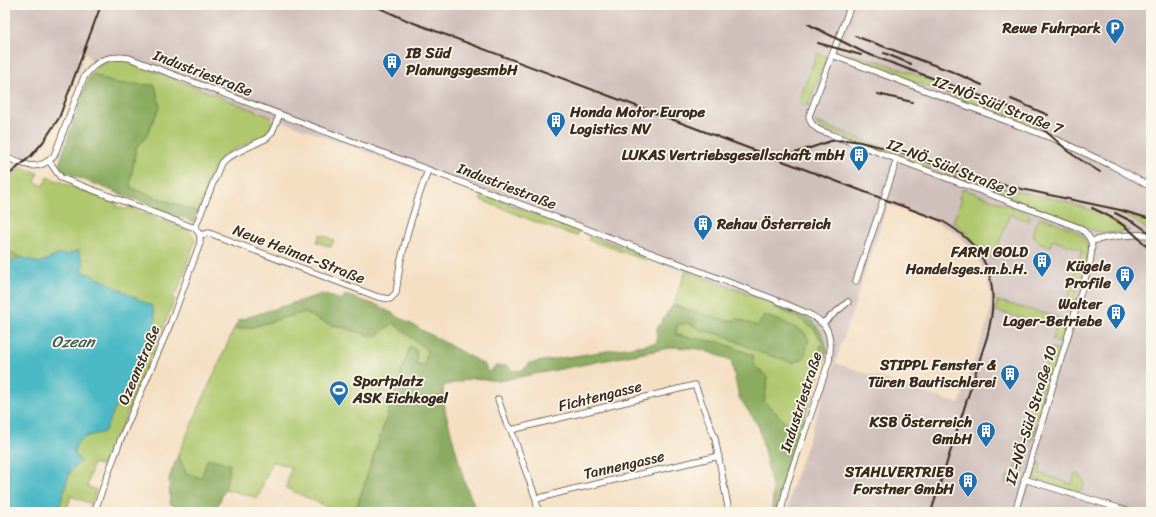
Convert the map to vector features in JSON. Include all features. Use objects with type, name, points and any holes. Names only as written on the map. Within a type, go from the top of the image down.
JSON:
[{"type":"street","points":[[832,55],[851,5]]},
{"type":"street","name":"IZ-NÖ-Süd Straße 9","points":[[832,55],[809,116],[813,127],[1080,228],[1092,241]]},
{"type":"street","name":"IZ-NÖ-Süd Straße 7","points":[[832,55],[1057,140],[1113,166],[1151,187]]},
{"type":"street","name":"Industriestraße","points":[[49,161],[54,156],[84,77],[98,62],[107,58],[118,56],[129,58],[813,315],[823,323],[829,334],[831,347],[829,362],[787,484],[781,512]]},
{"type":"street","points":[[196,228],[221,163],[226,158],[267,138],[272,132],[280,114]]},
{"type":"street","points":[[5,156],[33,167],[42,166],[49,161],[61,178],[196,228],[200,235]]},
{"type":"street","points":[[856,281],[897,159]]},
{"type":"street","name":"Neue Heimat-Straße","points":[[200,235],[208,233],[378,297],[390,299],[396,293],[400,264],[406,238],[428,170]]},
{"type":"street","name":"Ozeanstraße","points":[[96,512],[96,507],[120,441],[171,322],[200,243],[200,235]]},
{"type":"street","points":[[1092,241],[1105,237],[1151,235]]},
{"type":"street","name":"IZ-NÖ-Süd Straße 10","points":[[1015,512],[1090,262],[1092,241]]},
{"type":"street","points":[[823,323],[848,302]]},
{"type":"street","name":"Fichtengasse","points":[[511,430],[695,385],[715,438],[719,456]]},
{"type":"street","points":[[498,399],[536,499],[538,512]]},
{"type":"street","points":[[719,456],[729,512]]},
{"type":"street","name":"Tannengasse","points":[[536,499],[719,456]]},
{"type":"street","points":[[1024,479],[1132,512]]},
{"type":"shaded area","points":[[5,5],[1151,5],[1151,512],[787,512],[791,490],[835,363],[825,360],[827,351],[823,333],[818,326],[807,317],[420,171],[271,117],[129,61],[96,68],[86,53],[81,51],[78,58],[82,61],[60,119],[45,144],[30,160],[5,150]],"holes":[[[888,204],[952,230],[961,237],[976,254],[986,275],[991,297],[989,318],[959,404],[835,363]]]},
{"type":"shaded area","points":[[15,165],[22,167],[5,182],[5,174]]},
{"type":"green space","points":[[817,53],[827,57],[808,105],[803,105],[799,102]]},
{"type":"green space","points":[[848,54],[881,62],[980,98],[1020,116],[1039,128],[843,55]]},
{"type":"green space","points":[[117,60],[128,61],[271,117],[272,124],[269,131],[263,136],[225,154],[220,159],[212,173],[198,212],[133,189],[130,185],[136,148],[146,137],[155,86],[113,83],[94,74],[87,81],[89,76],[99,66],[107,62]]},
{"type":"green space","points":[[94,74],[113,83],[155,85],[160,106],[146,137],[136,148],[130,185],[133,189],[198,212],[194,222],[61,171],[60,162],[87,81]]},
{"type":"green space","points":[[816,122],[974,181],[1063,201],[1100,213],[1130,231],[1110,233],[1098,232],[1086,228],[1080,224],[824,129],[815,123]]},
{"type":"green space","points":[[22,167],[38,173],[35,182],[44,186],[47,177],[117,203],[116,206],[126,210],[128,207],[187,230],[192,234],[195,241],[178,290],[172,298],[175,299],[105,467],[93,463],[87,486],[96,490],[91,504],[71,496],[66,512],[5,512],[5,182]]},
{"type":"green space","points":[[964,189],[1030,215],[1029,221],[1010,214],[993,260],[953,222],[962,199],[959,198],[962,190]]},
{"type":"green space","points":[[482,194],[578,231],[577,236],[551,228],[481,200]]},
{"type":"green space","points":[[1120,213],[1151,222],[1151,232],[1137,222]]},
{"type":"green space","points":[[1040,218],[1044,218],[1075,230],[1087,243],[1088,255],[1071,309],[1067,312],[1064,311],[1082,250],[1052,240],[1050,247],[1039,242],[1033,235],[1033,231]]},
{"type":"green space","points":[[320,234],[334,240],[331,247],[317,242]]},
{"type":"green space","points":[[590,236],[646,256],[645,260],[588,240]]},
{"type":"green space","points":[[5,249],[21,257],[5,267]]},
{"type":"green space","points":[[686,271],[775,304],[774,307],[794,316],[814,328],[822,342],[814,371],[793,430],[764,401],[768,378],[753,364],[719,342],[690,338],[676,334],[677,325],[688,323],[704,331],[724,335],[758,352],[764,315],[759,327],[738,319],[728,321],[673,305]]},
{"type":"green space","points":[[322,294],[342,300],[345,295],[379,306],[485,365],[488,373],[495,366],[508,366],[513,371],[523,370],[530,363],[657,343],[657,328],[673,305],[728,321],[738,319],[758,326],[764,315],[784,322],[804,332],[809,340],[804,358],[794,363],[758,352],[724,335],[704,331],[688,323],[677,325],[676,334],[690,338],[719,342],[753,355],[753,364],[768,378],[764,401],[793,430],[814,371],[822,342],[814,328],[794,316],[774,307],[775,304],[809,319],[821,331],[827,351],[779,494],[778,512],[772,512],[773,491],[759,427],[739,397],[731,360],[700,349],[674,347],[499,381],[473,378],[443,386],[445,410],[464,481],[477,512],[450,512],[449,509],[446,512],[355,512],[410,346],[416,350],[417,366],[425,365],[427,350],[393,323],[375,337],[320,321],[304,312],[249,328],[234,329],[239,320]]},
{"type":"green space","points":[[997,301],[1062,318],[1066,327],[1061,342],[1052,341],[1056,327],[996,311]]},
{"type":"green space","points":[[304,312],[320,321],[375,337],[393,323],[427,350],[425,365],[416,366],[416,350],[410,347],[355,512],[338,512],[286,488],[291,467],[272,461],[258,498],[225,489],[230,464],[201,478],[186,474],[178,455],[234,329],[249,328]]},
{"type":"green space","points":[[1051,348],[1059,352],[1051,377],[1043,374]]},
{"type":"green space","points":[[1042,377],[1050,380],[1047,389],[1039,387]]},
{"type":"green space","points":[[1038,389],[1046,392],[1038,419],[1030,417]]},
{"type":"green space","points":[[1027,424],[1036,426],[1030,441],[1023,439]]},
{"type":"green space","points":[[1022,445],[1026,445],[1029,449],[1023,472],[1018,475],[1014,472]]},
{"type":"green space","points":[[178,455],[186,473],[201,478],[208,458],[230,464],[225,489],[215,512],[192,512],[170,504],[169,478]]},
{"type":"green space","points":[[1038,461],[1041,465],[1039,473],[1072,484],[1075,473],[1081,476],[1085,483],[1082,490],[1077,492],[1033,478],[1031,474],[1032,465]]},
{"type":"green space","points":[[1007,476],[1017,478],[1019,484],[1016,486],[1005,483]]},
{"type":"green space","points":[[5,479],[8,500],[12,512],[5,512]]},
{"type":"water","name":"Ozean","points":[[78,250],[83,261],[83,272],[94,276],[152,306],[156,320],[151,334],[104,432],[84,438],[77,443],[74,453],[81,461],[70,471],[58,512],[12,512],[8,500],[5,479],[5,267],[21,257],[39,263],[63,253],[67,255]]},
{"type":"railway","points":[[5,178],[31,156],[43,142],[59,118],[101,5]]},
{"type":"railway","points":[[373,5],[406,20],[942,221],[971,243],[981,256],[988,270],[992,285],[993,301],[991,318],[987,337],[931,512]]},
{"type":"railway","points":[[808,24],[865,53],[1007,106],[1036,123],[1073,155],[1100,172]]},
{"type":"railway","points":[[855,36],[953,72],[982,85]]},
{"type":"railway","points":[[818,43],[861,55]]},
{"type":"railway","points":[[884,53],[911,64]]},
{"type":"railway","points":[[878,94],[912,102]]},
{"type":"railway","points":[[1011,99],[1048,115]]},
{"type":"railway","points":[[774,154],[792,154],[831,141],[846,140],[860,142],[898,151],[975,179],[1120,210],[1151,219]]},
{"type":"railway","points":[[1092,208],[1124,226],[1138,237],[1151,251]]},
{"type":"railway","points":[[1115,213],[1137,224],[1151,234]]},
{"type":"place","name":"Rewe Fuhrpark","points":[[1115,45]]},
{"type":"place","name":"IB Süd PlanungsgesmbH","points":[[392,79]]},
{"type":"place","name":"Honda Motor Europe Logistics NV","points":[[556,138]]},
{"type":"place","name":"LUKAS Vertriebsgesellschaft mbH","points":[[859,172]]},
{"type":"place","name":"Rehau Österreich","points":[[703,241]]},
{"type":"place","name":"FARM GOLD Handelsges.m.b.H.","points":[[1042,278]]},
{"type":"place","name":"Kügele Profile","points":[[1125,292]]},
{"type":"place","name":"Walter Lager-Betriebe","points":[[1116,330]]},
{"type":"place","name":"STIPPL Fenster & Türen Bautischlerei","points":[[1010,391]]},
{"type":"place","name":"Sportplatz ASK Eichkogel","points":[[339,407]]},
{"type":"place","name":"KSB Österreich GmbH","points":[[986,448]]},
{"type":"place","name":"STAHLVERTRIEB Forstner GmbH","points":[[968,498]]}]
